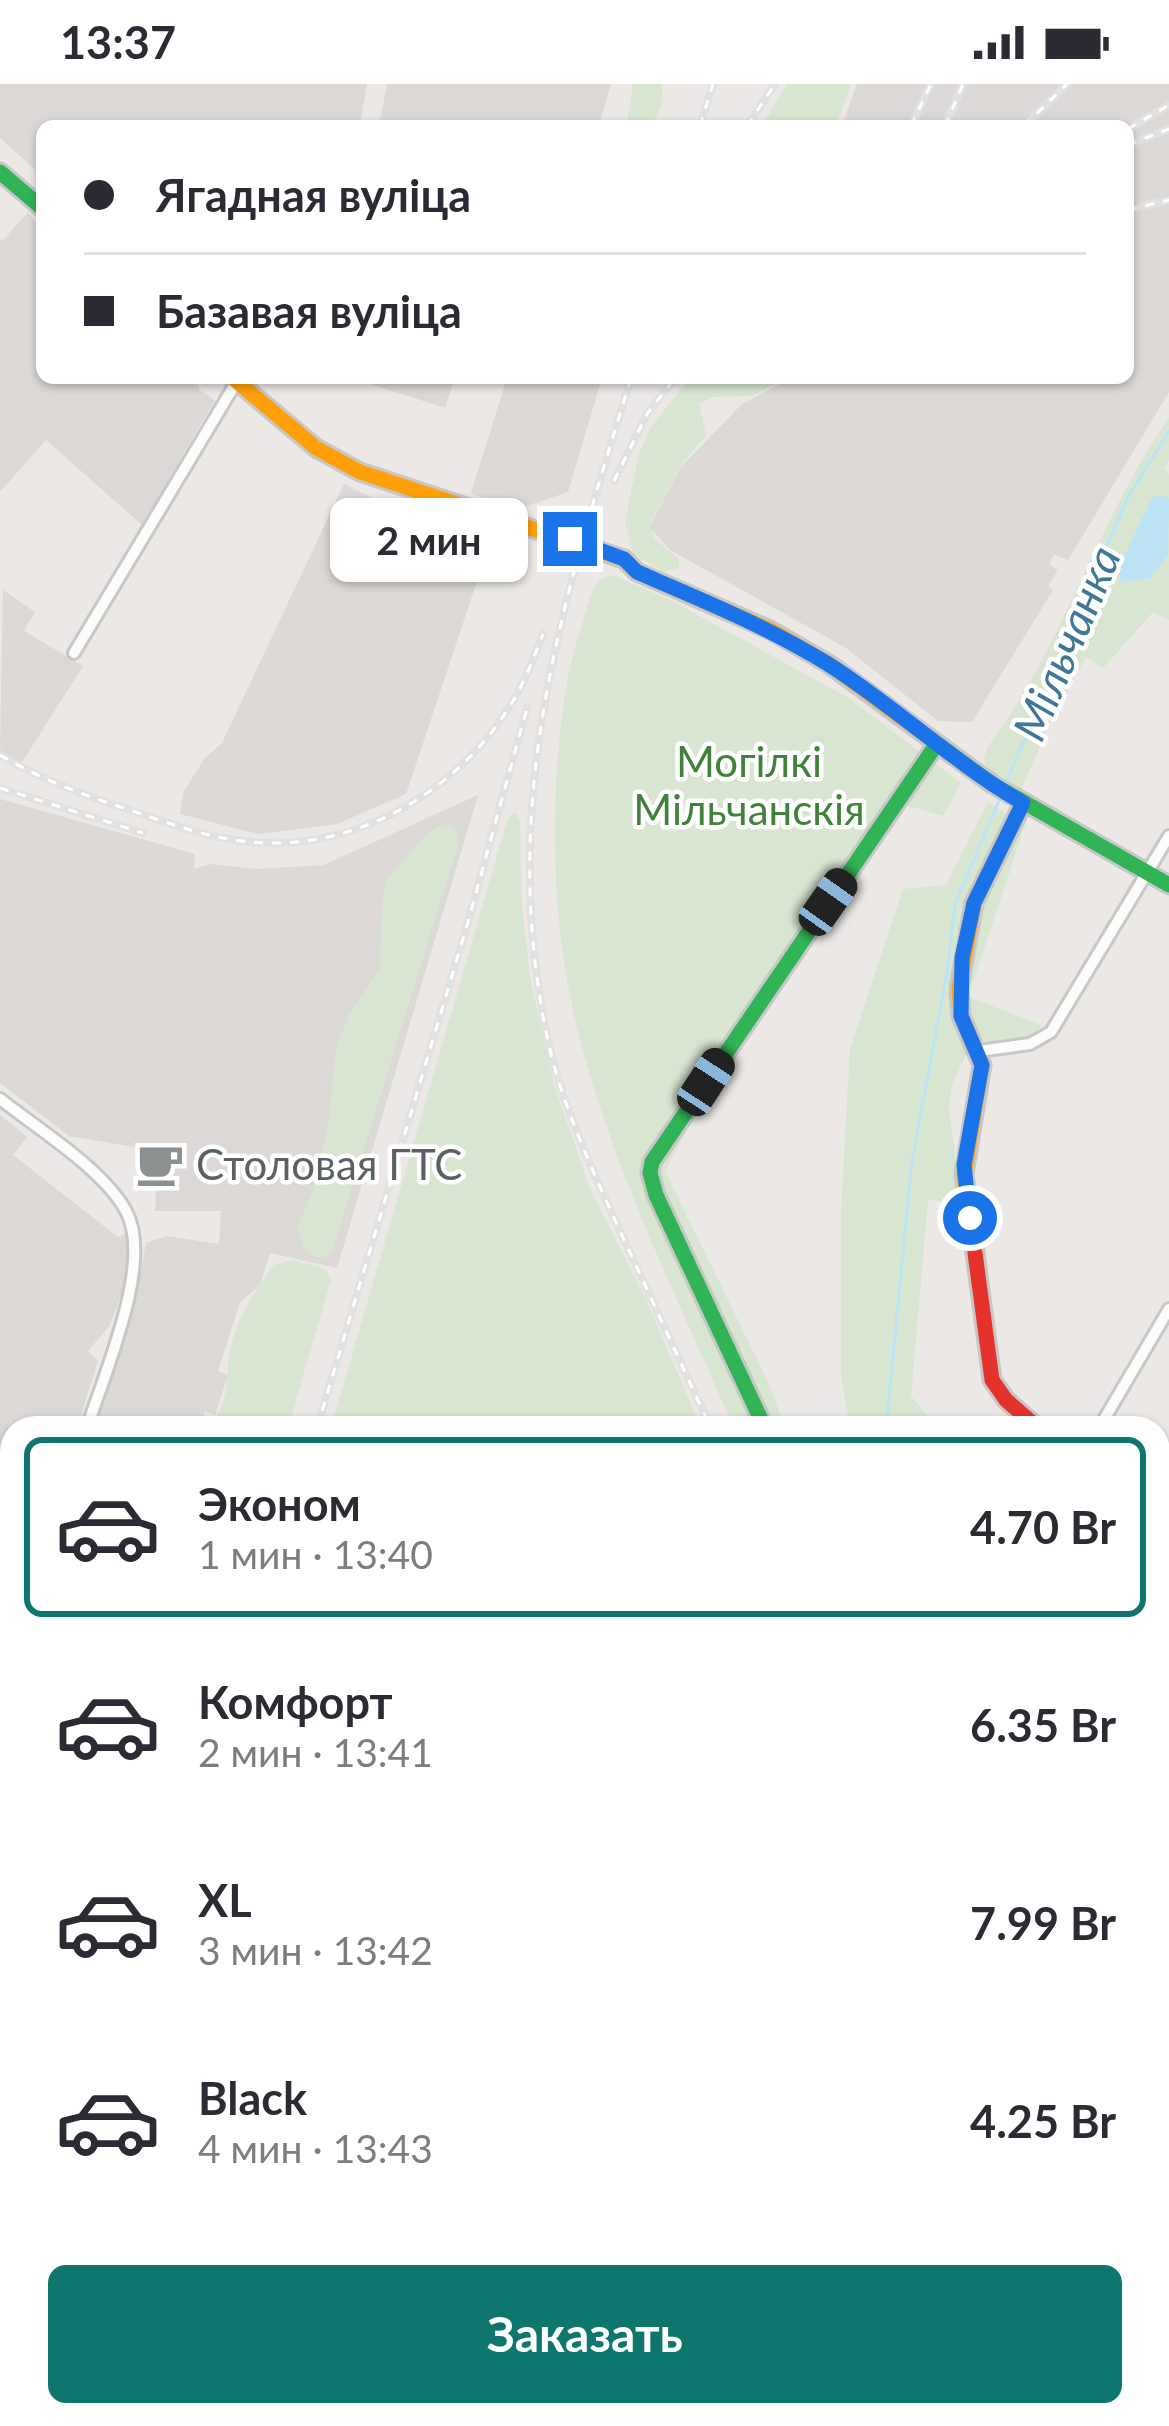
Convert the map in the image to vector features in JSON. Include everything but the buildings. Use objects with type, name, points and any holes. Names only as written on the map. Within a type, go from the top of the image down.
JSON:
[{"type":"street","points":[[0,172],[36,203]]},
{"type":"street","points":[[74,653],[233,384]]},
{"type":"street","points":[[240,384],[316,448],[360,472],[612,554],[637,572],[770,630],[884,701],[992,784],[1169,886]]},
{"type":"street","points":[[759,1416],[656,1196],[652,1162],[936,745]]},
{"type":"street","points":[[1020,801],[984,878],[967,929],[959,1002],[979,1051],[982,1072],[964,1174],[992,1380],[1024,1416]]},
{"type":"street","points":[[979,1051],[1030,1044],[1051,1032],[1169,836]]},
{"type":"street","points":[[0,1100],[104,1184],[125,1209],[134,1229],[135,1272],[91,1416]]},
{"type":"street","points":[[1107,1416],[1169,1309]]},
{"type":"shaded area","points":[[0,84],[367,84],[361,120],[36,120],[36,171],[0,138]]},
{"type":"shaded area","points":[[387,84],[611,84],[601,120],[380,120]]},
{"type":"shaded area","points":[[857,84],[1169,84],[1169,392],[1068,560],[1054,554],[1049,564],[1058,570],[1048,586],[1053,590],[972,722],[938,721],[846,648],[670,550],[649,527],[681,467],[742,404],[780,384],[1134,384],[1134,120],[844,120]]},
{"type":"shaded area","points":[[28,212],[36,223],[36,384],[197,384],[215,400],[142,525],[46,440],[0,492],[3,240]]},
{"type":"shaded area","points":[[371,384],[453,384],[445,408]]},
{"type":"shaded area","points":[[505,384],[600,384],[568,492],[510,512],[471,493]]},
{"type":"shaded area","points":[[344,484],[486,554],[406,794],[337,824],[258,834],[180,814],[184,791],[205,758],[222,743]]},
{"type":"shaded area","points":[[3,590],[35,612],[24,631],[83,666],[21,764],[0,750]]},
{"type":"shaded area","points":[[478,795],[337,1268],[270,1253],[260,1285],[240,1302],[218,1371],[228,1375],[215,1415],[205,1411],[203,1416],[100,1416],[137,1292],[146,1243],[167,1236],[219,1244],[221,1211],[155,1211],[158,1151],[69,1136],[0,1083],[0,799],[195,854],[194,869],[211,864],[257,869],[324,865]]},
{"type":"shaded area","points":[[0,1115],[27,1137],[13,1155],[118,1237],[129,1233],[132,1264],[110,1325],[88,1351],[98,1361],[81,1416],[0,1416]]},
{"type":"green space","points":[[633,84],[663,84],[655,120],[628,120]]},
{"type":"green space","points":[[787,84],[851,84],[838,120],[766,120]]},
{"type":"green space","points":[[685,384],[775,384],[752,396],[713,397],[699,404],[706,435],[682,464],[649,525],[655,539],[679,559],[679,568],[664,572],[633,554],[625,521],[639,454],[651,427]]},
{"type":"green space","points":[[1169,418],[1169,460],[1164,468],[1169,475],[1169,620],[1153,612],[1103,668],[1086,657],[1054,714],[1020,792],[986,769],[987,748],[1037,668],[1121,499]]},
{"type":"green space","name":"Могілкі Мільчанскія","points":[[612,575],[670,600],[847,697],[961,783],[943,816],[906,805],[719,1072],[665,1171],[781,1416],[729,1416],[631,1191],[596,1094],[571,1001],[556,867],[560,733],[571,664],[592,591],[600,579]]},
{"type":"green space","points":[[988,802],[1008,815],[974,883],[960,929],[953,1005],[967,1053],[952,1084],[949,1108],[961,1203],[928,1200],[911,1396],[927,1416],[848,1416],[841,1375],[841,1211],[850,1049],[903,889],[946,885]]},
{"type":"green space","points":[[515,812],[520,820],[530,978],[555,1088],[590,1189],[648,1304],[696,1416],[334,1416],[508,818]]},
{"type":"green space","points":[[1029,813],[968,997],[1042,1025],[1020,1041],[993,1044],[980,1037],[967,1005],[971,940],[988,884],[1023,815]]},
{"type":"green space","points":[[445,824],[456,829],[458,845],[332,1252],[316,1257],[305,1250],[297,1227],[313,1190],[329,1122],[336,1046],[349,1015],[380,967],[382,900],[388,877],[430,831]]},
{"type":"green space","points":[[292,1260],[325,1269],[331,1279],[291,1416],[216,1416],[240,1320],[274,1265]]},
{"type":"water","points":[[1157,495],[1169,498],[1168,555],[1150,578],[1122,582],[1118,569]]},
{"type":"waterway","name":"Мільчанка","points":[[1004,787],[1128,497],[1169,431]]},
{"type":"waterway","name":"Мільчанка","points":[[887,1416],[912,1161],[955,904],[1001,796]]},
{"type":"railway","points":[[702,120],[713,84]]},
{"type":"railway","points":[[751,120],[775,84]]},
{"type":"railway","points":[[914,120],[931,84]]},
{"type":"railway","points":[[948,120],[963,84]]},
{"type":"railway","points":[[1030,120],[1067,84]]},
{"type":"railway","points":[[1134,125],[1169,105]]},
{"type":"railway","points":[[1134,143],[1169,129]]},
{"type":"railway","points":[[1134,209],[1169,200]]},
{"type":"railway","points":[[629,384],[582,543],[545,705],[530,869],[534,953],[548,1041],[569,1113],[705,1416]]},
{"type":"railway","points":[[614,481],[647,414],[670,384]]},
{"type":"railway","points":[[0,755],[78,792],[198,832],[242,841],[320,839],[393,813],[458,769],[508,709],[543,634]]},
{"type":"railway","points":[[321,1416],[527,708]]},
{"type":"railway","points":[[0,788],[143,833]]},
{"type":"traffic: fast","points":[[0,172],[36,203]]},
{"type":"traffic: fast","points":[[759,1416],[656,1195],[652,1162],[936,745]]},
{"type":"traffic: fast","points":[[939,745],[992,784],[1169,885]]},
{"type":"traffic: slow","points":[[240,384],[316,448],[360,472],[624,559],[637,572],[770,630],[829,664],[939,745]]},
{"type":"traffic: slow","points":[[975,1253],[964,1174],[982,1065],[961,1016],[959,988],[974,903],[1023,803]]},
{"type":"traffic: jam","points":[[975,1253],[992,1380],[1024,1416]]},
{"type":"place","name":"Столовая ГТС","points":[[160,1164]]},
{"type":"route","points":[[570,539],[624,559],[637,572],[770,630],[829,664],[1023,803],[974,903],[962,958],[961,1016],[982,1065],[964,1165],[970,1218]]}]
